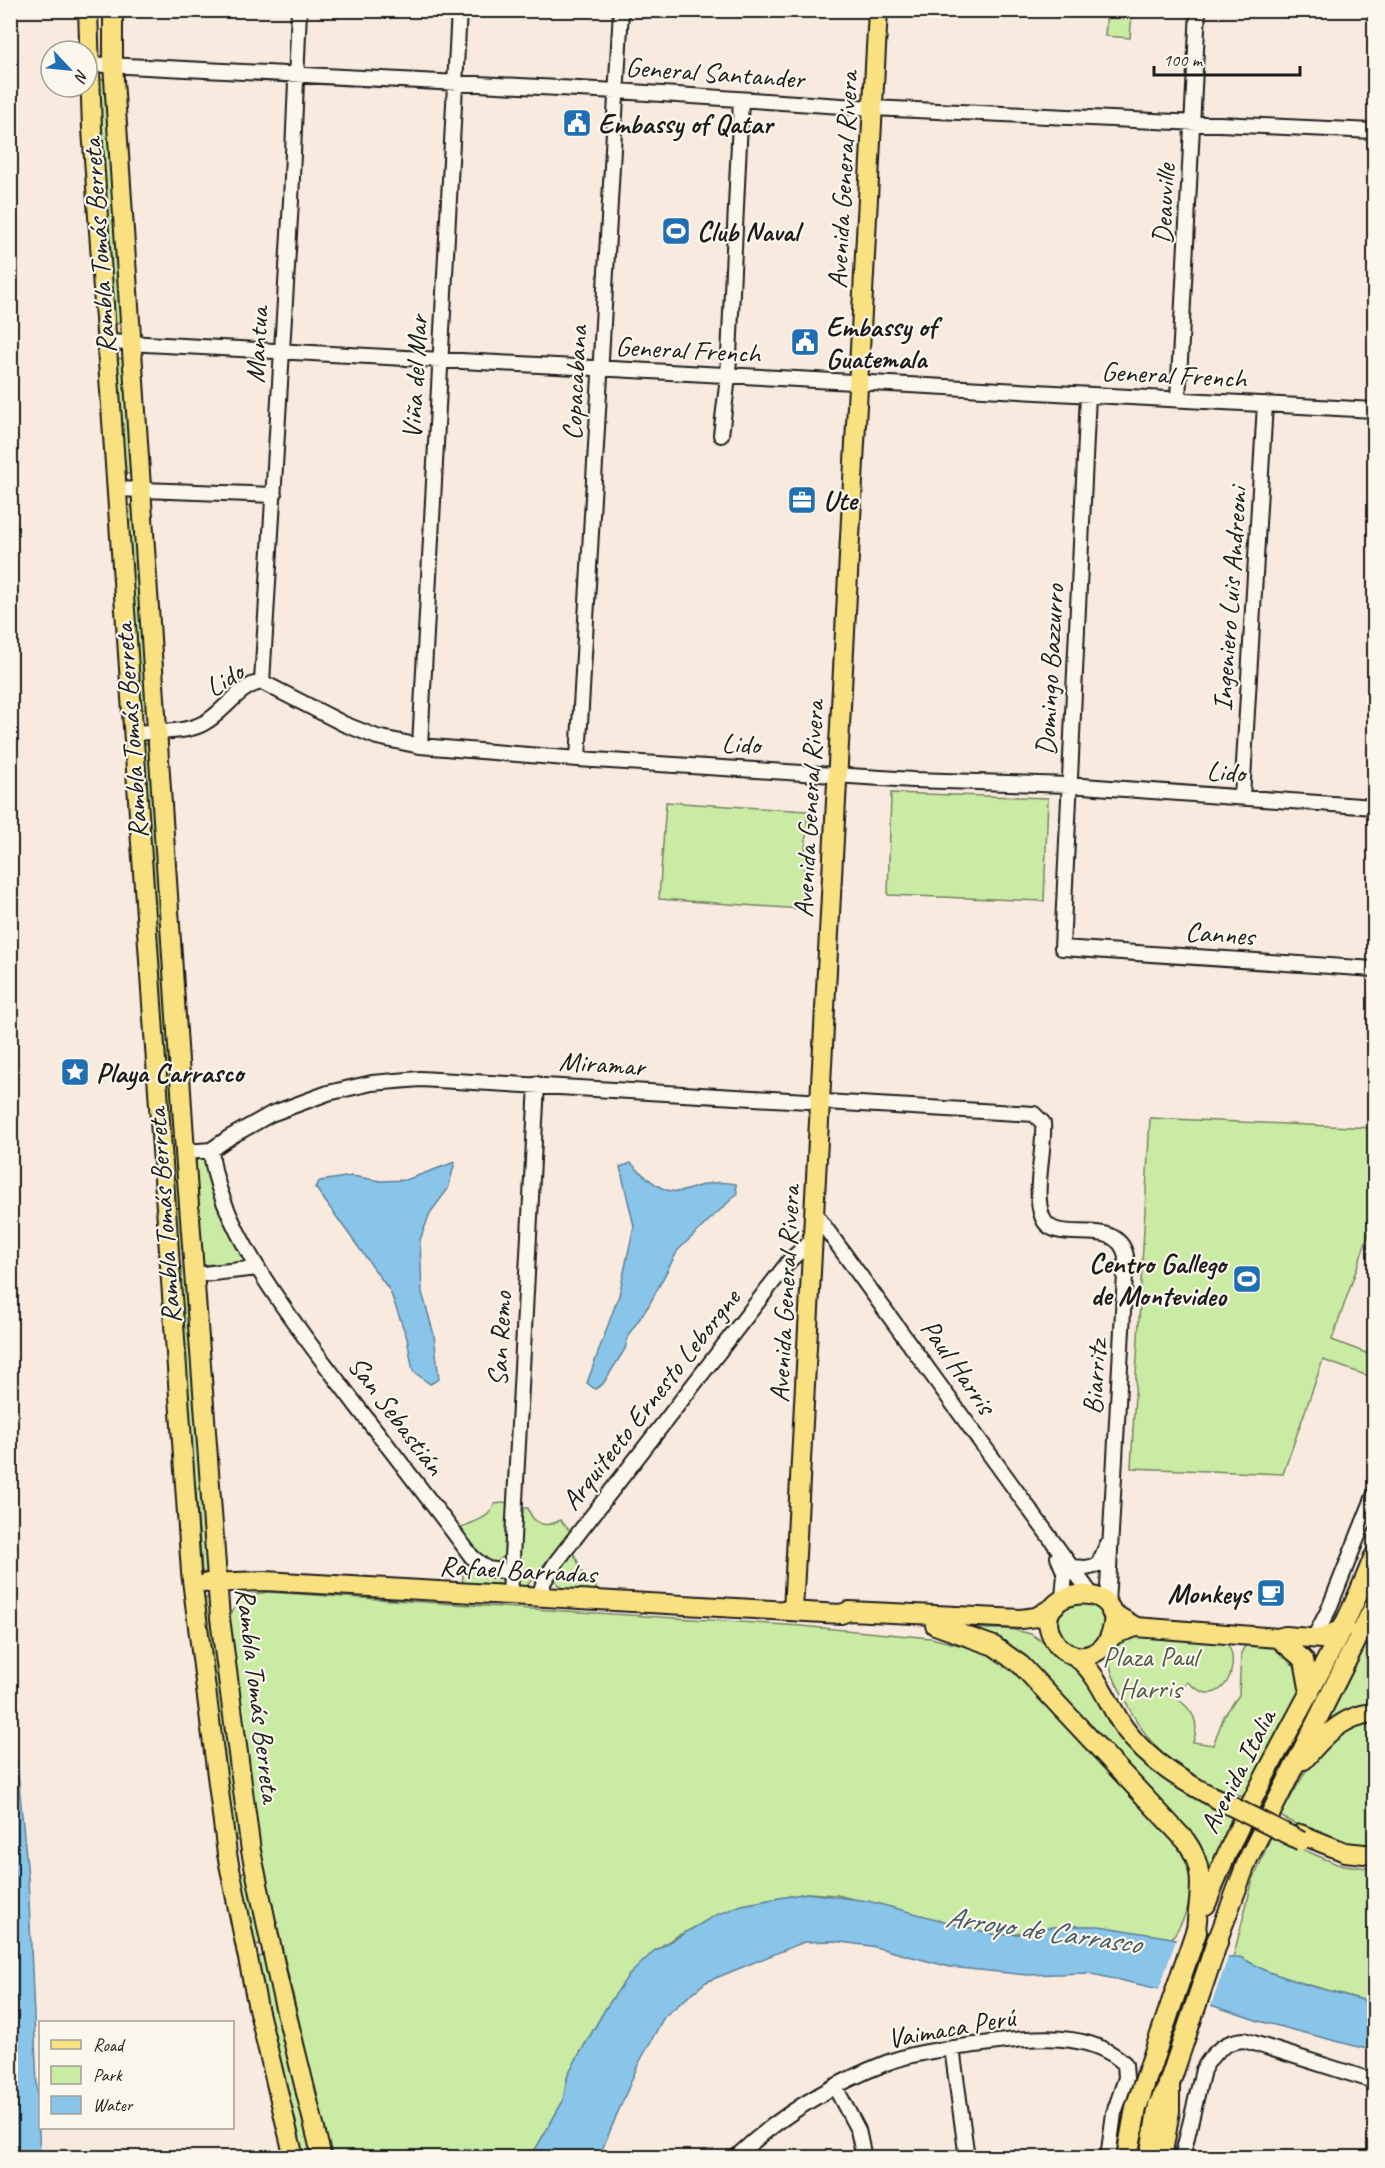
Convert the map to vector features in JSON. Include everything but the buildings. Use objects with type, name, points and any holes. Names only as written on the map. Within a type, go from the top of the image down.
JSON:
[{"type":"highway","name":"Avenida Italia","points":[[1127,2157],[1136,2108],[1196,1932]]},
{"type":"highway","name":"Avenida Italia","points":[[1161,2157],[1169,2111],[1169,2085],[1218,1939]]},
{"type":"main road","name":"Rambla Tomás Berreta","points":[[88,10],[88,39]]},
{"type":"main road","name":"Rambla Tomás Berreta","points":[[113,10],[113,64],[130,343],[185,1152],[220,1618],[251,1851],[322,2157]]},
{"type":"main road","name":"Avenida General Rivera","points":[[793,1611],[816,1215],[878,10]]},
{"type":"main road","name":"Rambla Tomás Berreta","points":[[91,99],[167,1259],[193,1586],[227,1854],[247,1954],[294,2157]]},
{"type":"main road","points":[[167,1259],[194,1266]]},
{"type":"main road","points":[[182,1462],[193,1495],[200,1572],[208,1579],[217,1582]]},
{"type":"main road","points":[[214,1541],[222,1558],[230,1567],[250,1577],[265,1581]]},
{"type":"main road","name":"Avenida Italia","points":[[1196,1932],[1229,1847],[1345,1627],[1374,1557]]},
{"type":"main road","points":[[220,1618],[234,1591],[265,1581]]},
{"type":"main road","name":"Rafael Barradas","points":[[193,1586],[217,1582],[265,1581],[840,1614],[849,1611],[1028,1619],[1045,1613],[1072,1594],[1091,1594]]},
{"type":"main road","points":[[1091,1594],[1136,1628]]},
{"type":"main road","points":[[1056,1644],[1049,1621],[1059,1602]]},
{"type":"main road","name":"Avenida Italia","points":[[1218,1939],[1248,1859],[1374,1606]]},
{"type":"main road","points":[[1109,1609],[1113,1626],[1106,1643],[1104,1666],[1122,1708],[1144,1741],[1172,1768],[1223,1798]]},
{"type":"main road","name":"Rafael Barradas","points":[[840,1614],[848,1619],[1019,1628],[1040,1634],[1075,1656]]},
{"type":"main road","points":[[935,1625],[994,1646],[1021,1665],[1186,1841],[1201,1873],[1202,1889],[1196,1932]]},
{"type":"main road","points":[[1075,1656],[1091,1655],[1115,1635],[1136,1628],[1278,1638],[1285,1636],[1313,1640],[1326,1638],[1345,1627]]},
{"type":"main road","points":[[1278,1638],[1304,1660]]},
{"type":"main road","points":[[1310,1693],[1304,1660],[1305,1652],[1313,1640]]},
{"type":"main road","points":[[1075,1656],[1094,1673],[1114,1712],[1139,1746],[1169,1772],[1346,1858],[1374,1861]]},
{"type":"main road","points":[[1291,1770],[1301,1763],[1327,1733],[1349,1719],[1374,1713]]},
{"type":"main road","points":[[1301,1837],[1345,1852],[1374,1855]]},
{"type":"main road","points":[[227,1854],[251,1851]]},
{"type":"main road","points":[[247,1954],[272,1948]]},
{"type":"main road","points":[[1149,2157],[1158,2105],[1169,2085]]},
{"type":"street","name":"Mantua","points":[[262,682],[299,10]]},
{"type":"street","name":"Viña del Mar","points":[[420,746],[459,10]]},
{"type":"street","name":"Copacabana","points":[[578,759],[621,10]]},
{"type":"street","name":"Deauville","points":[[1178,399],[1198,10]]},
{"type":"street","name":"General Santander","points":[[99,64],[617,91],[872,108],[1374,131]]},
{"type":"street","points":[[721,435],[728,377],[741,100]]},
{"type":"street","name":"General French","points":[[108,342],[1374,410]]},
{"type":"street","name":"Domingo Bazzurro","points":[[1062,948],[1088,395]]},
{"type":"street","name":"Ingeniero Luis Andreoni","points":[[1242,797],[1265,404]]},
{"type":"street","points":[[117,489],[274,495]]},
{"type":"street","name":"Lido","points":[[133,733],[190,728],[206,722],[242,692],[262,682],[355,728],[399,743],[420,746],[578,759],[913,780],[1069,785],[1374,807]]},
{"type":"street","name":"Cannes","points":[[1062,948],[1374,969]]},
{"type":"street","name":"Miramar","points":[[185,1152],[212,1150],[271,1114],[345,1088],[420,1079],[1030,1113]]},
{"type":"street","name":"San Remo","points":[[510,1595],[537,1084]]},
{"type":"street","name":"Biarritz","points":[[1030,1113],[1043,1123],[1040,1194],[1041,1215],[1044,1221],[1059,1230],[1110,1235],[1120,1242],[1126,1256],[1110,1534],[1109,1609]]},
{"type":"street","name":"San Sebastián","points":[[212,1150],[220,1188],[258,1268],[306,1338],[472,1557],[488,1569],[511,1572]]},
{"type":"street","name":"Paul Harris","points":[[816,1215],[1056,1549],[1091,1594]]},
{"type":"street","name":"Arquitecto Ernesto Leborgne","points":[[538,1597],[544,1581],[557,1561],[790,1260],[807,1245],[814,1243]]},
{"type":"street","points":[[194,1266],[258,1268]]},
{"type":"street","points":[[1313,1640],[1328,1611],[1374,1496]]},
{"type":"street","name":"Biarritz","points":[[1072,1567],[1086,1568],[1098,1564],[1106,1553],[1110,1534]]},
{"type":"street","name":"Paul Harris","points":[[1056,1549],[1065,1574],[1059,1602]]},
{"type":"street","name":"Vaimaca Perú","points":[[735,2157],[772,2126],[835,2087],[887,2062],[952,2048],[1029,2038],[1056,2038],[1083,2042],[1101,2048],[1125,2064],[1126,2078],[1114,2113],[1108,2157]]},
{"type":"street","points":[[1182,2157],[1203,2070],[1218,2050],[1227,2043],[1244,2040],[1374,2081]]},
{"type":"street","points":[[952,2048],[967,2157]]},
{"type":"street","points":[[835,2087],[858,2130],[864,2157]]},
{"type":"green space","points":[[1107,11],[1132,11],[1130,38],[1105,36]]},
{"type":"green space","points":[[99,78],[107,81],[122,321],[114,324],[97,99]]},
{"type":"green space","points":[[117,358],[124,359],[132,471],[129,474],[123,472],[115,361]]},
{"type":"green space","points":[[130,506],[135,508],[147,709],[141,710],[125,508]]},
{"type":"green space","points":[[150,744],[184,1246],[177,1249],[141,746]]},
{"type":"green space","points":[[891,793],[1048,798],[1044,901],[888,895]]},
{"type":"green space","points":[[666,802],[808,811],[801,909],[659,899]]},
{"type":"green space","name":"Centro Gallego de Montevideo","points":[[1150,1118],[1374,1128],[1374,1218],[1332,1340],[1374,1356],[1374,1378],[1323,1360],[1283,1474],[1131,1468]]},
{"type":"green space","points":[[199,1157],[205,1159],[220,1202],[246,1257],[244,1262],[202,1265],[195,1163]]},
{"type":"green space","points":[[183,1267],[187,1272],[207,1570],[205,1574],[202,1571],[196,1490],[188,1448],[179,1268]]},
{"type":"green space","points":[[509,1502],[505,1555],[495,1564],[483,1561],[459,1530],[484,1517],[495,1504]]},
{"type":"green space","points":[[519,1508],[528,1508],[533,1518],[540,1523],[550,1524],[560,1520],[571,1532],[525,1588],[517,1584]]},
{"type":"green space","points":[[570,1550],[585,1576],[596,1584],[596,1592],[569,1590],[558,1585],[554,1573]]},
{"type":"green space","points":[[465,1557],[502,1576],[503,1584],[462,1585]]},
{"type":"green space","points":[[267,1592],[801,1626],[931,1638],[987,1652],[1015,1670],[1178,1844],[1189,1868],[1191,1892],[1189,1904],[1172,1938],[1165,1939],[1092,1926],[1058,1927],[997,1935],[837,1895],[807,1893],[742,1905],[675,1937],[654,1951],[606,2008],[568,2074],[563,2101],[535,2150],[528,2157],[330,2157],[258,1842],[229,1617],[241,1597]]},
{"type":"green space","points":[[209,1595],[241,1839],[234,1839],[203,1603]]},
{"type":"green space","points":[[1086,1601],[1098,1607],[1103,1615],[1103,1633],[1098,1641],[1090,1646],[1076,1647],[1068,1644],[1061,1637],[1058,1619],[1061,1611],[1068,1604]]},
{"type":"green space","points":[[1374,1622],[1374,1710],[1319,1734]]},
{"type":"green space","points":[[1010,1629],[1031,1634],[1080,1666],[1111,1713],[1232,1816],[1228,1826],[1229,1833],[1207,1885],[1190,1839],[972,1630]]},
{"type":"green space","name":"Plaza Paul Harris","points":[[1131,1635],[1225,1642],[1230,1648],[1231,1673],[1222,1688],[1207,1693],[1187,1682],[1176,1697],[1194,1716],[1196,1728],[1193,1742],[1213,1745],[1224,1716],[1239,1695],[1241,1653],[1245,1646],[1272,1643],[1294,1654],[1301,1689],[1245,1798],[1211,1785],[1182,1770],[1169,1760],[1147,1736],[1129,1708],[1110,1665],[1112,1646]]},
{"type":"green space","points":[[1374,1718],[1374,1850],[1366,1851],[1307,1830],[1280,1816],[1315,1755],[1332,1737]]},
{"type":"green space","points":[[1271,1836],[1337,1864],[1374,1869],[1374,2003],[1267,1972],[1246,1961],[1233,1958],[1252,1883]]},
{"type":"green space","points":[[248,1872],[263,1941],[258,1945],[254,1942],[240,1874]]},
{"type":"green space","points":[[266,1955],[315,2157],[303,2157],[256,1958]]},
{"type":"water","points":[[455,1162],[448,1189],[430,1213],[420,1240],[422,1292],[434,1335],[439,1379],[430,1384],[413,1371],[407,1338],[390,1291],[315,1187],[320,1181],[352,1176],[381,1181],[406,1180]]},
{"type":"water","points":[[631,1163],[649,1180],[674,1192],[718,1183],[736,1184],[737,1194],[678,1250],[649,1305],[629,1334],[625,1349],[603,1384],[595,1389],[587,1383],[619,1295],[634,1226],[620,1167]]},
{"type":"water","points":[[10,1691],[28,1877],[40,2157],[11,2157]]},
{"type":"water","name":"Arroyo de Carrasco","points":[[807,1893],[868,1901],[997,1935],[1018,1934],[1040,1928],[1099,1926],[1172,1938],[1229,1958],[1240,1957],[1266,1971],[1308,1985],[1374,2003],[1374,2051],[1259,2021],[1168,1991],[1088,1973],[1027,1975],[950,1967],[871,1946],[833,1941],[804,1942],[706,1982],[664,2017],[638,2065],[599,2157],[528,2158],[563,2101],[568,2074],[606,2008],[628,1976],[654,1951],[714,1916],[742,1905]]},
{"type":"pier","points":[[1177,1937],[1229,1955],[1210,2008],[1158,1992]]},
{"type":"place","name":"Embassy of Qatar","points":[[577,123]]},
{"type":"place","name":"Club Naval","points":[[676,231]]},
{"type":"place","name":"Embassy of Guatemala","points":[[805,342]]},
{"type":"place","name":"Ute","points":[[802,500]]},
{"type":"place","name":"Playa Carrasco","points":[[75,1072]]},
{"type":"place","name":"Centro Gallego de Montevideo","points":[[1247,1279]]},
{"type":"place","name":"Monkeys","points":[[1271,1593]]}]
